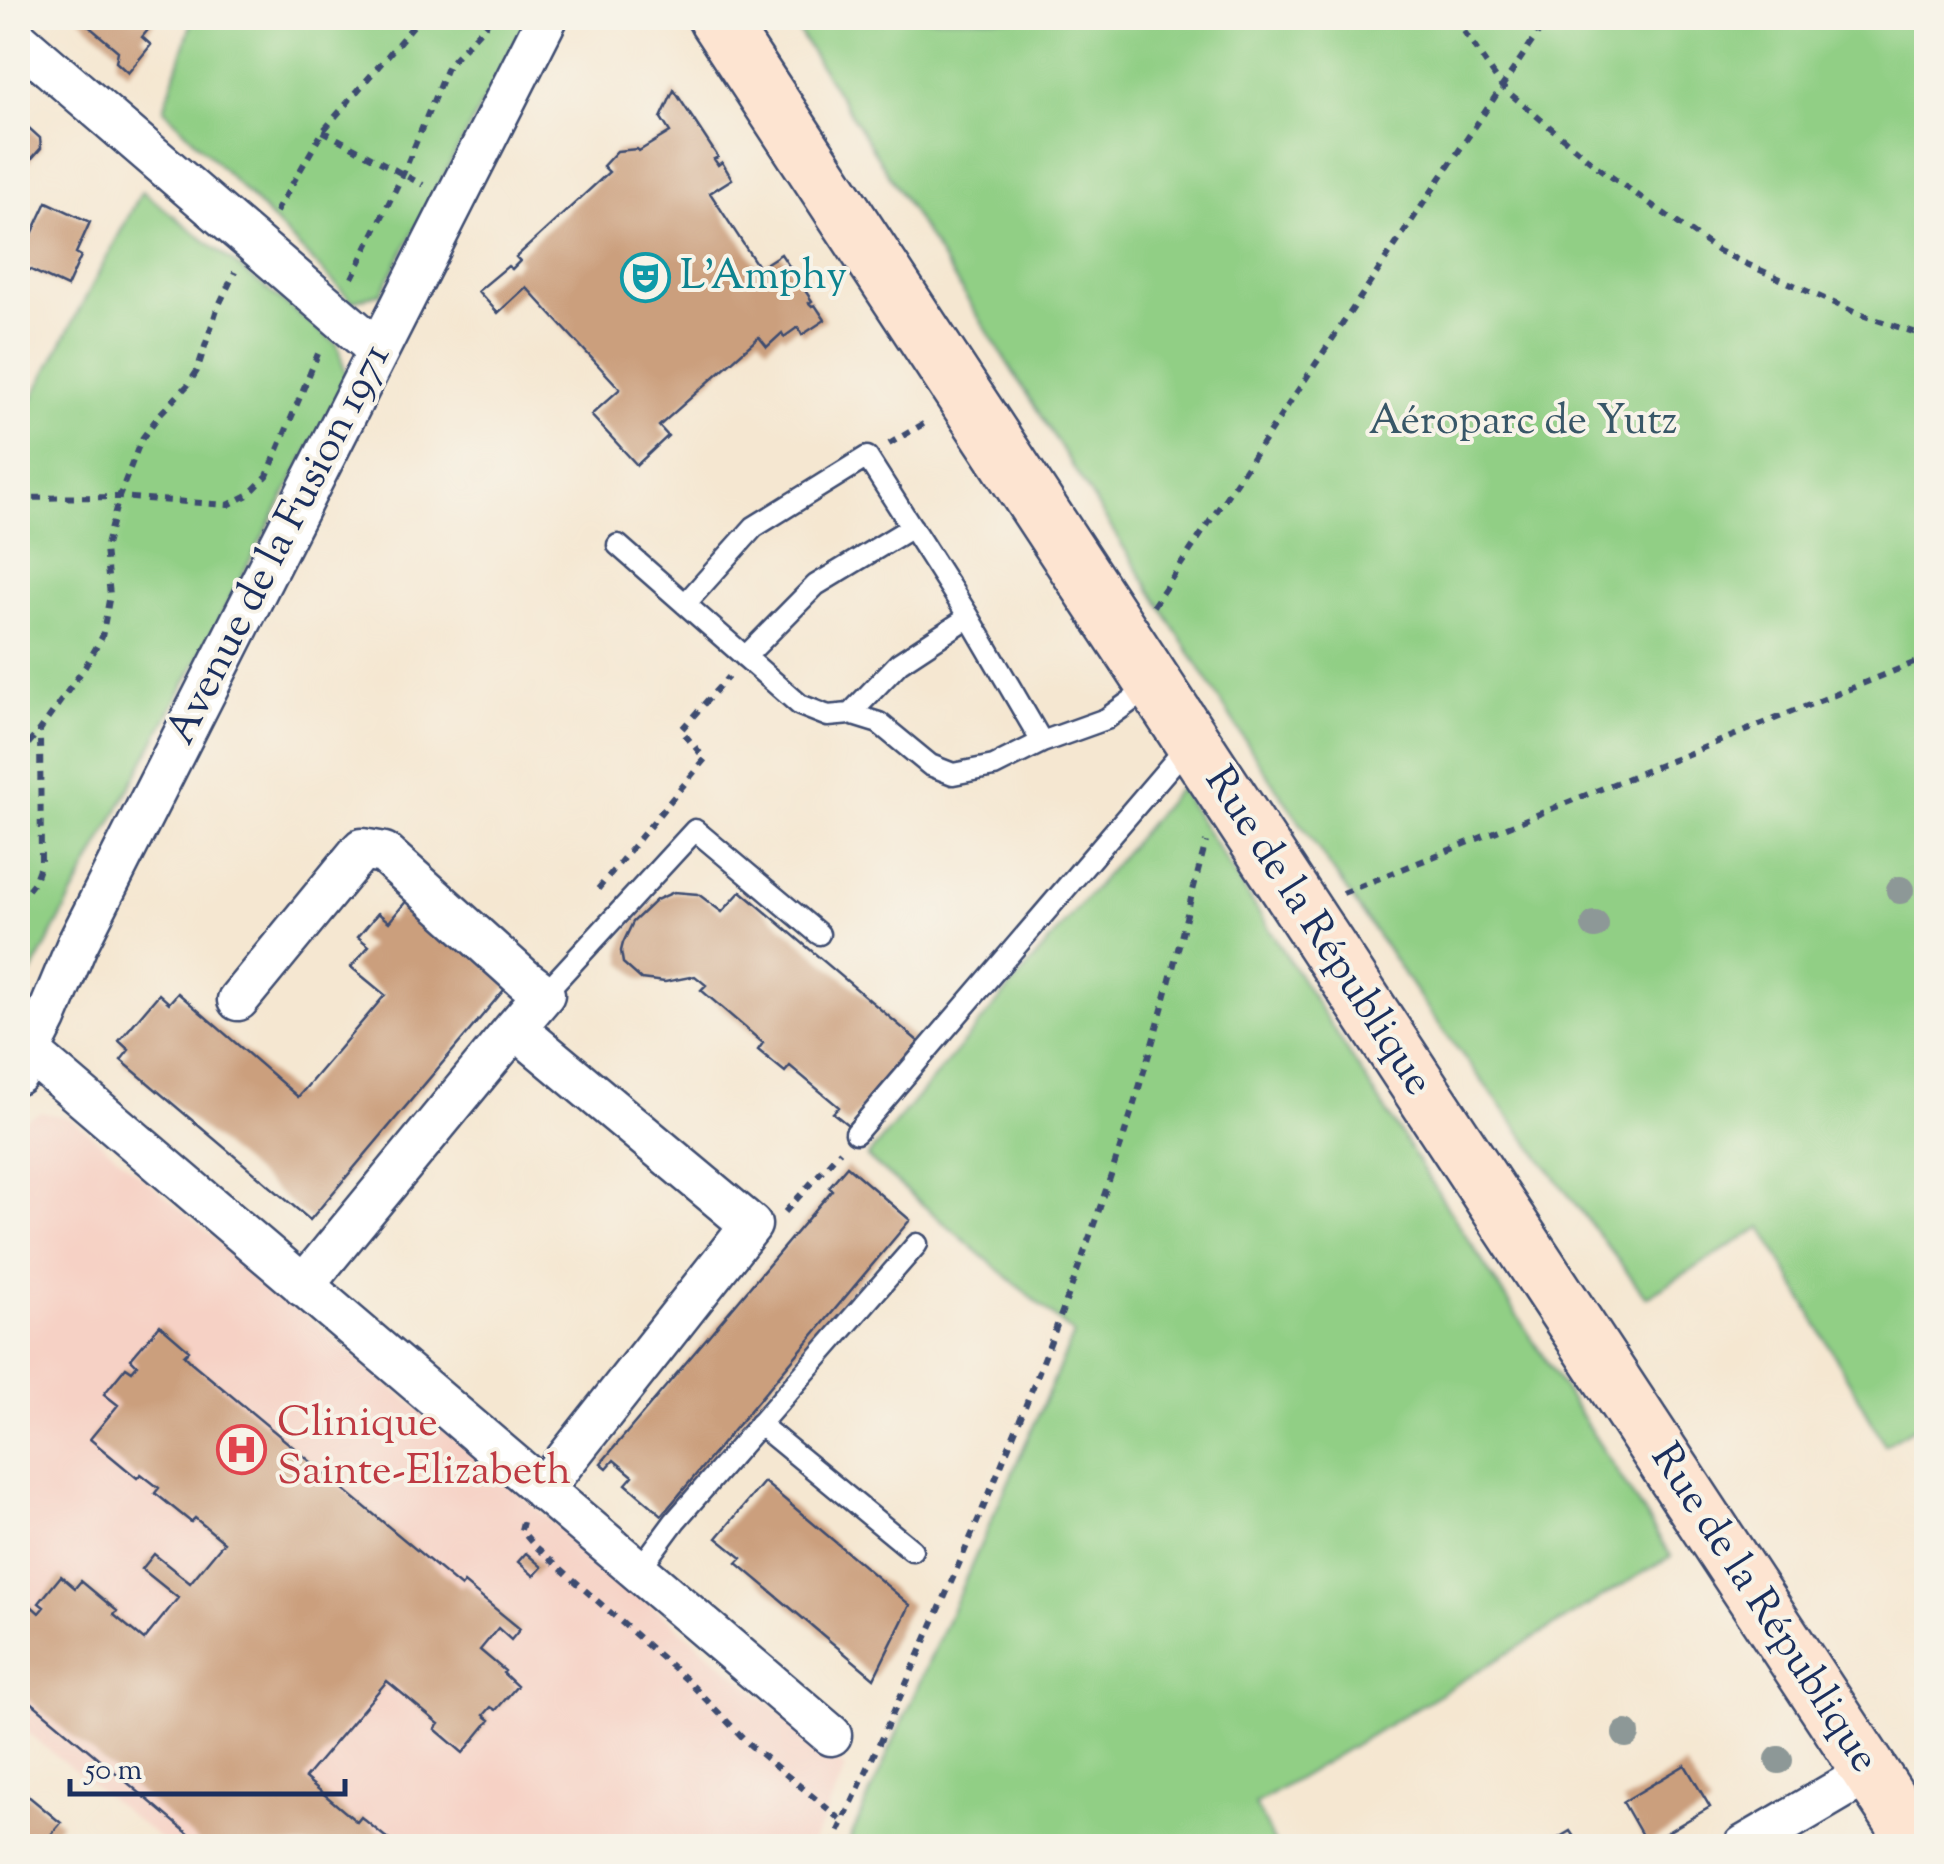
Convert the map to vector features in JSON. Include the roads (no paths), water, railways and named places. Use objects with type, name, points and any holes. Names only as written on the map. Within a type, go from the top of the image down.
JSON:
[{"type":"street","name":"Avenue de la Fusion 1971","points":[[22,1056],[547,18]]},
{"type":"street","name":"Rue de la République","points":[[716,18],[1919,1846]]},
{"type":"street","points":[[18,40],[378,350]]},
{"type":"street","points":[[238,1000],[362,850],[384,853],[544,994],[302,1286]]},
{"type":"street","points":[[514,1028],[752,1225],[542,1490]]},
{"type":"street","points":[[22,1056],[302,1286],[831,1735]]},
{"type":"street","points":[[1744,1846],[1870,1772]]},
{"type":"lane","points":[[685,604],[754,528],[866,458],[969,617],[1042,742]]},
{"type":"lane","points":[[745,657],[816,585],[912,527]]},
{"type":"lane","points":[[618,545],[800,706],[828,716],[850,714],[879,723],[930,765],[953,774],[994,766],[1042,742],[1106,720],[1154,684]]},
{"type":"lane","points":[[850,714],[899,663],[969,617]]},
{"type":"lane","points":[[856,1133],[1192,741]]},
{"type":"lane","points":[[544,994],[695,830],[819,934]]},
{"type":"lane","points":[[638,1571],[675,1521],[917,1244]]},
{"type":"lane","points":[[759,1424],[912,1550]]},
{"type":"place","name":"L'Amphy","points":[[645,278]]},
{"type":"place","name":"Clinique Sainte-Elizabeth","points":[[242,1449]]},
{"type":"park label","name":"Aéroparc de Yutz","points":[[1523,423]]}]
